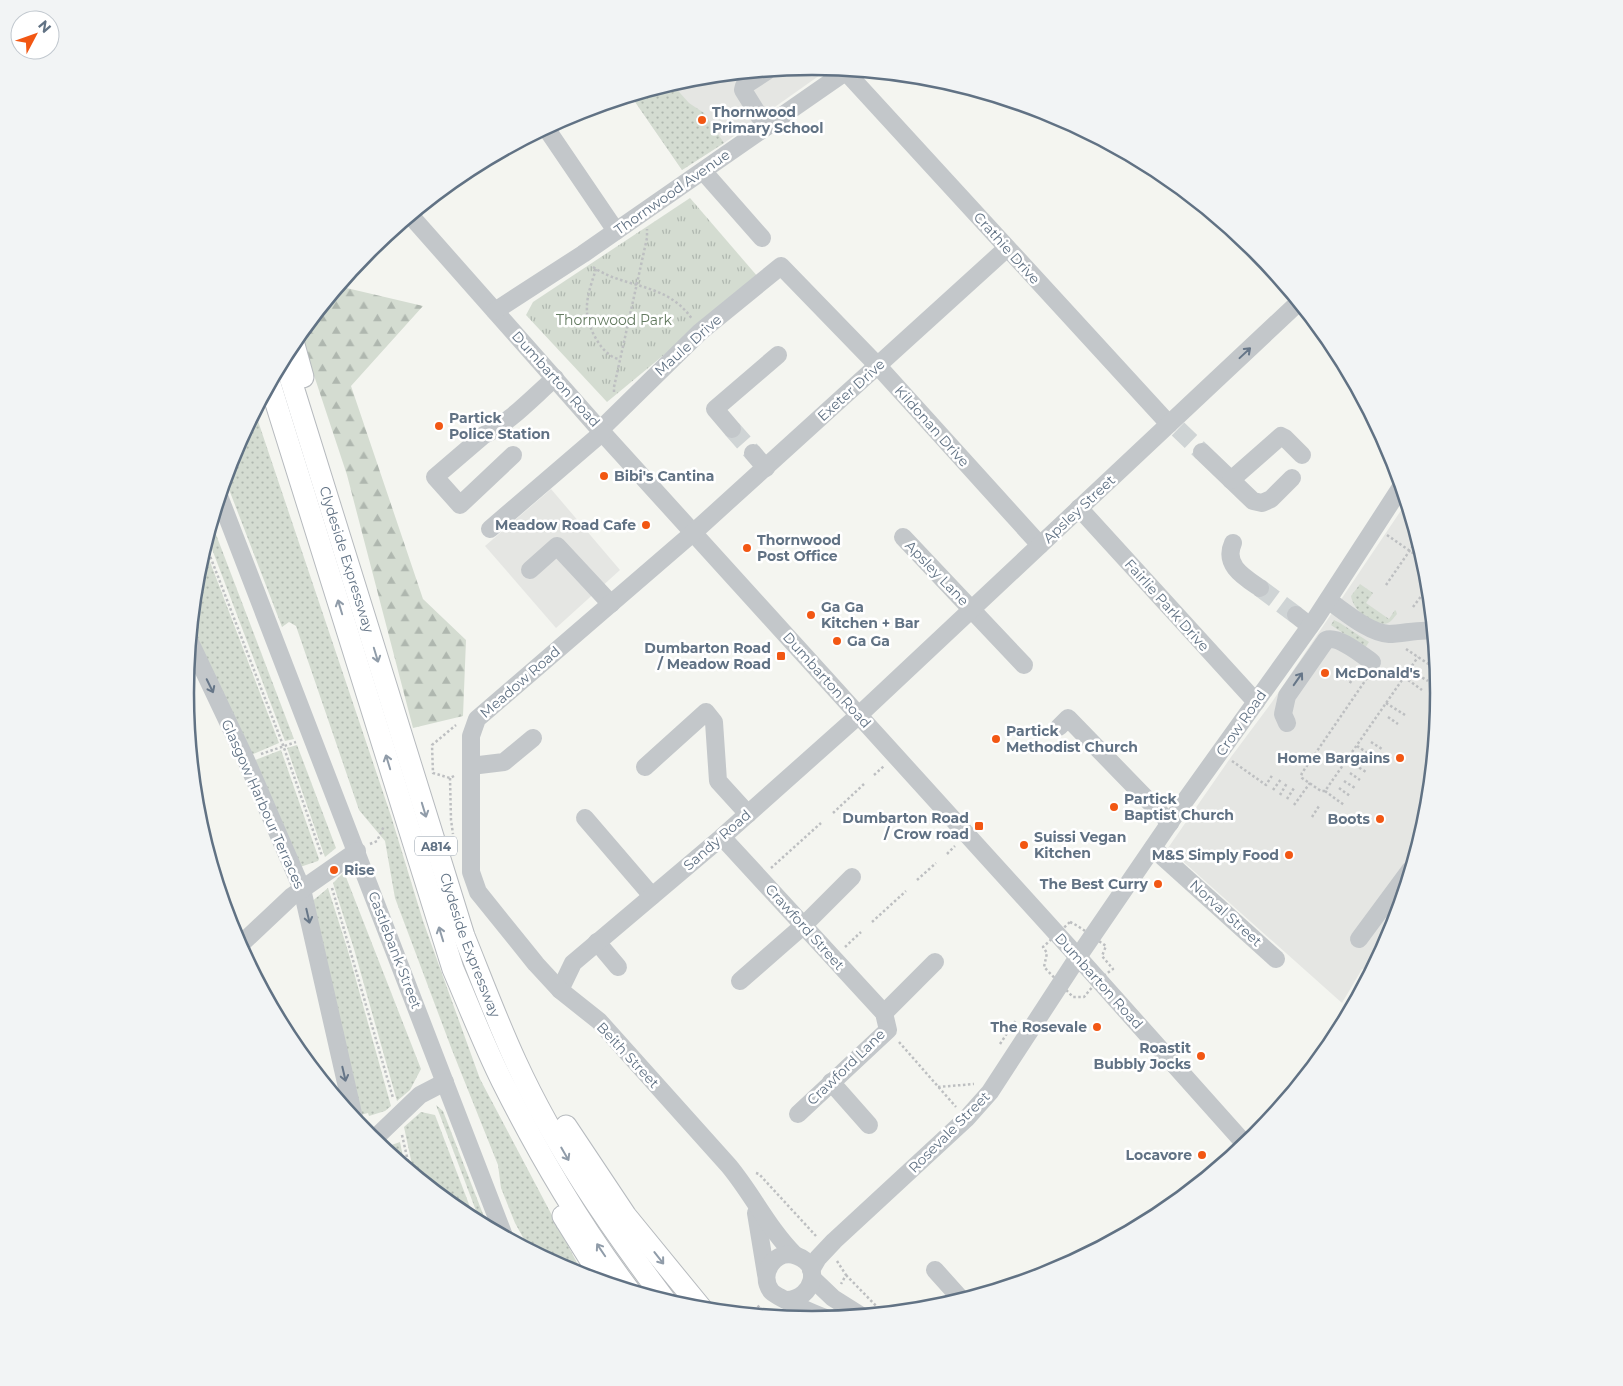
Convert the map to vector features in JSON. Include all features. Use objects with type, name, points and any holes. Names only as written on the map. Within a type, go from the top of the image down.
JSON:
[{"type":"main road","points":[[297,352],[353,551],[363,615]]},
{"type":"main road","name":"Clydeside Expressway","points":[[287,367],[464,936],[495,1014],[516,1063],[538,1106],[581,1180],[611,1227],[659,1292]]},
{"type":"main road","name":"Clydeside Expressway","points":[[272,391],[453,969],[482,1039],[528,1130],[565,1195],[623,1281]]},
{"type":"main road","points":[[263,408],[283,468],[313,522]]},
{"type":"main road","points":[[453,969],[456,1000],[469,1038],[485,1075],[504,1114],[544,1185],[598,1273]]},
{"type":"main road","points":[[495,1014],[580,1149],[626,1216],[694,1300]]},
{"type":"street","name":"Thornwood Avenue","points":[[495,311],[583,254],[840,76]]},
{"type":"street","name":"Crathie Drive","points":[[852,76],[1007,248],[1173,425]]},
{"type":"street","points":[[757,77],[744,86],[742,90],[766,127]]},
{"type":"street","points":[[550,134],[616,231]]},
{"type":"street","points":[[703,171],[762,238]]},
{"type":"street","name":"Dumbarton Road","points":[[414,220],[602,431],[1240,1138]]},
{"type":"street","name":"Exeter Drive","points":[[694,532],[1007,248]]},
{"type":"street","name":"Kildonan Drive","points":[[781,266],[878,366],[1040,545]]},
{"type":"street","name":"Maule Drive","points":[[490,529],[602,431],[700,332],[781,266]]},
{"type":"street","name":"Apsley Street","points":[[859,715],[1079,508],[1173,425],[1210,386],[1294,307]]},
{"type":"street","points":[[732,430],[715,409],[778,355]]},
{"type":"street","points":[[513,455],[460,505],[435,477],[484,435],[492,432],[511,417],[555,378]]},
{"type":"street","points":[[1231,480],[1280,436],[1285,438],[1302,455]]},
{"type":"street","points":[[1202,452],[1253,500],[1262,503],[1271,499],[1292,478]]},
{"type":"street","points":[[753,453],[766,468]]},
{"type":"street","name":"Crow Road","points":[[1078,957],[1256,702],[1303,620],[1328,600],[1397,493]]},
{"type":"street","name":"Castlebank Street","points":[[223,506],[501,1227]]},
{"type":"street","name":"Fairlie Park Drive","points":[[1079,508],[1256,702]]},
{"type":"street","name":"Meadow Road","points":[[496,914],[478,892],[471,872],[471,736],[477,719],[694,532]]},
{"type":"street","name":"Apsley Lane","points":[[902,537],[1024,664]]},
{"type":"street","points":[[1233,543],[1229,556],[1232,564],[1248,580],[1260,588]]},
{"type":"street","points":[[530,570],[557,546],[610,604]]},
{"type":"street","points":[[1328,600],[1371,629],[1381,633],[1426,631]]},
{"type":"street","points":[[1287,723],[1283,714],[1287,696],[1326,640],[1331,638],[1339,640],[1372,667]]},
{"type":"street","name":"Glasgow Harbour Terraces","points":[[195,653],[246,760],[302,889],[351,1104]]},
{"type":"street","points":[[645,767],[706,712],[714,722],[718,781],[748,814]]},
{"type":"street","name":"Sandy Road","points":[[560,990],[573,963],[748,814],[859,715]]},
{"type":"street","points":[[1059,727],[1068,718],[1170,823]]},
{"type":"street","points":[[471,766],[504,762],[533,738]]},
{"type":"street","points":[[584,818],[652,896]]},
{"type":"street","name":"Crawford Street","points":[[722,836],[886,1020]]},
{"type":"street","name":"Norval Street","points":[[1153,848],[1276,959]]},
{"type":"street","points":[[246,940],[291,897],[357,851]]},
{"type":"street","points":[[740,982],[804,926],[852,877]]},
{"type":"street","points":[[1360,939],[1399,885]]},
{"type":"street","name":"Beith Street","points":[[496,914],[536,964],[560,990],[599,1021],[729,1166],[780,1240],[796,1256],[807,1263],[812,1274],[833,1298],[852,1310]]},
{"type":"street","points":[[597,942],[618,967]]},
{"type":"street","name":"Rosevale Street","points":[[812,1274],[818,1258],[829,1244],[966,1119],[990,1092],[1078,957]]},
{"type":"street","name":"Crawford Lane","points":[[798,1114],[831,1082],[935,962]]},
{"type":"street","points":[[379,1134],[420,1095],[445,1082]]},
{"type":"street","points":[[831,1082],[869,1125]]},
{"type":"street","name":"Beith Street","points":[[754,1202],[766,1281],[772,1292],[780,1298],[807,1311]]},
{"type":"street","name":"Rosevale Street","points":[[796,1256],[829,1244]]},
{"type":"street","points":[[766,1274],[773,1261],[779,1256],[787,1254],[796,1256]]},
{"type":"street","points":[[935,1270],[956,1293]]},
{"type":"street","points":[[787,1300],[801,1297],[807,1292],[812,1274]]},
{"type":"path","points":[[614,387],[647,238],[647,227],[639,215]]},
{"type":"path","points":[[583,254],[596,269],[658,291],[681,306],[700,332]]},
{"type":"path","points":[[596,269],[587,311],[591,328],[604,351],[620,359]]},
{"type":"path","points":[[1382,514],[1395,523],[1387,535],[1413,553]]},
{"type":"path","points":[[1386,585],[1412,548]]},
{"type":"path","points":[[210,554],[283,745],[327,871],[398,1116],[408,1161]]},
{"type":"path","points":[[1413,607],[1422,596]]},
{"type":"path","points":[[1325,791],[1418,657]]},
{"type":"path","points":[[1344,804],[1302,778],[1302,772],[1372,667]]},
{"type":"path","points":[[1346,668],[1357,676]]},
{"type":"path","points":[[1418,675],[1428,681]]},
{"type":"path","points":[[1341,676],[1352,683]]},
{"type":"path","points":[[1404,677],[1422,690]]},
{"type":"path","points":[[1386,703],[1404,715]]},
{"type":"path","points":[[1388,717],[1398,724]]},
{"type":"path","points":[[450,778],[433,773],[432,745],[457,725],[477,719]]},
{"type":"path","points":[[246,760],[298,741]]},
{"type":"path","points":[[1371,742],[1382,749]]},
{"type":"path","points":[[1357,746],[1375,758]]},
{"type":"path","points":[[1361,756],[1372,764]]},
{"type":"path","points":[[1232,761],[1266,785],[1274,774]]},
{"type":"path","points":[[1355,764],[1366,772]]},
{"type":"path","points":[[1350,773],[1360,780]]},
{"type":"path","points":[[1273,790],[1280,779]]},
{"type":"path","points":[[1344,781],[1355,788]]},
{"type":"path","points":[[1280,794],[1287,783]]},
{"type":"path","points":[[1294,805],[1310,783]]},
{"type":"path","points":[[833,813],[864,784]]},
{"type":"path","points":[[1286,800],[1294,788]]},
{"type":"path","points":[[1339,788],[1350,796]]},
{"type":"path","points":[[1312,817],[1319,806]]},
{"type":"path","points":[[760,878],[821,822]]},
{"type":"path","points":[[357,851],[377,841],[384,826]]},
{"type":"path","points":[[917,880],[936,863]]},
{"type":"path","points":[[872,922],[906,890]]},
{"type":"path","points":[[832,958],[861,932]]},
{"type":"path","points":[[1044,981],[1050,973]]},
{"type":"path","points":[[886,1020],[938,1087],[966,1119]]},
{"type":"path","points":[[996,1051],[1004,1035],[1016,1020]]},
{"type":"path","points":[[938,1087],[980,1084]]},
{"type":"path","points":[[729,1166],[759,1174],[829,1244],[846,1275],[878,1307]]},
{"type":"path","points":[[833,1298],[846,1275]]},
{"type":"shaded area","name":"Thornwood Primary School","points":[[820,75],[724,143],[682,170],[635,101],[691,87],[731,80],[771,76]]},
{"type":"shaded area","points":[[551,489],[620,570],[556,628],[485,546]]},
{"type":"shaded area","points":[[1401,510],[1418,572],[1428,653],[1430,693],[1424,774],[1418,814],[1397,892],[1366,966],[1364,970],[1362,969],[1342,1003],[1168,848],[1272,702]]},
{"type":"green space","points":[[677,90],[689,103],[704,113],[724,143],[682,170],[635,101]]},
{"type":"green space","name":"Thornwood Park","points":[[690,198],[758,277],[607,402],[526,315],[533,302]]},
{"type":"green space","points":[[346,288],[423,306],[351,386],[423,599],[466,640],[463,716],[413,728],[347,475],[303,343],[321,317]]},
{"type":"green space","points":[[257,419],[391,816],[423,921],[480,1079],[578,1265],[524,1240],[515,1223],[501,1188],[498,1165],[452,1050],[395,898],[385,841],[359,810],[296,626],[289,622],[282,627],[228,488]]},
{"type":"green space","points":[[215,532],[294,739],[285,741],[211,547]]},
{"type":"green space","points":[[209,558],[279,743],[251,755],[196,638]]},
{"type":"green space","points":[[1360,584],[1373,593],[1366,603],[1389,619],[1396,611],[1397,614],[1391,621],[1382,624],[1376,623],[1360,612],[1351,596]]},
{"type":"green space","points":[[1334,620],[1369,642],[1365,648],[1331,625]]},
{"type":"green space","points":[[297,745],[336,848],[325,857],[287,748]]},
{"type":"green space","points":[[281,750],[319,859],[297,868],[253,761]]},
{"type":"green space","points":[[344,872],[421,1069],[410,1090],[397,1101],[354,949],[333,883]]},
{"type":"green space","points":[[328,888],[348,951],[391,1106],[385,1111],[369,1116],[368,1113],[360,1114],[321,934],[316,930],[310,903]]},
{"type":"green space","points":[[436,1105],[443,1111],[484,1217],[477,1212]]},
{"type":"green space","points":[[421,1112],[435,1115],[471,1209],[412,1164],[404,1127]]},
{"type":"green space","points":[[400,1142],[403,1157],[391,1145]]},
{"type":"tunnel","points":[[732,429],[753,453]]},
{"type":"tunnel","points":[[1178,429],[1202,452]]},
{"type":"tunnel","points":[[1260,588],[1296,615]]},
{"type":"place","name":"Thornwood Primary School","points":[[702,120]]},
{"type":"place","name":"Partick Police Station","points":[[439,426]]},
{"type":"place","name":"Bibi's Cantina","points":[[604,476]]},
{"type":"place","name":"Meadow Road Cafe","points":[[646,525]]},
{"type":"place","name":"Thornwood Post Office","points":[[747,548]]},
{"type":"place","name":"Ga Ga Kitchen + Bar","points":[[811,615]]},
{"type":"place","name":"Ga Ga","points":[[837,641]]},
{"type":"place","name":"Dumbarton Road / Meadow Road","points":[[781,656]]},
{"type":"place","name":"McDonald's","points":[[1325,673]]},
{"type":"place","name":"Partick Methodist Church","points":[[996,739]]},
{"type":"place","name":"Home Bargains","points":[[1400,758]]},
{"type":"place","name":"Partick Baptist Church","points":[[1114,807]]},
{"type":"place","name":"Boots","points":[[1380,819]]},
{"type":"place","name":"Dumbarton Road / Crow road","points":[[979,826]]},
{"type":"place","name":"Suissi Vegan Kitchen","points":[[1024,845]]},
{"type":"place","name":"M&S Simply Food","points":[[1289,855]]},
{"type":"place","name":"Rise","points":[[334,870]]},
{"type":"place","name":"The Best Curry","points":[[1158,884]]},
{"type":"place","name":"The Rosevale","points":[[1097,1027]]},
{"type":"place","name":"Roastit Bubbly Jocks","points":[[1201,1056]]},
{"type":"place","name":"Locavore","points":[[1202,1155]]}]
